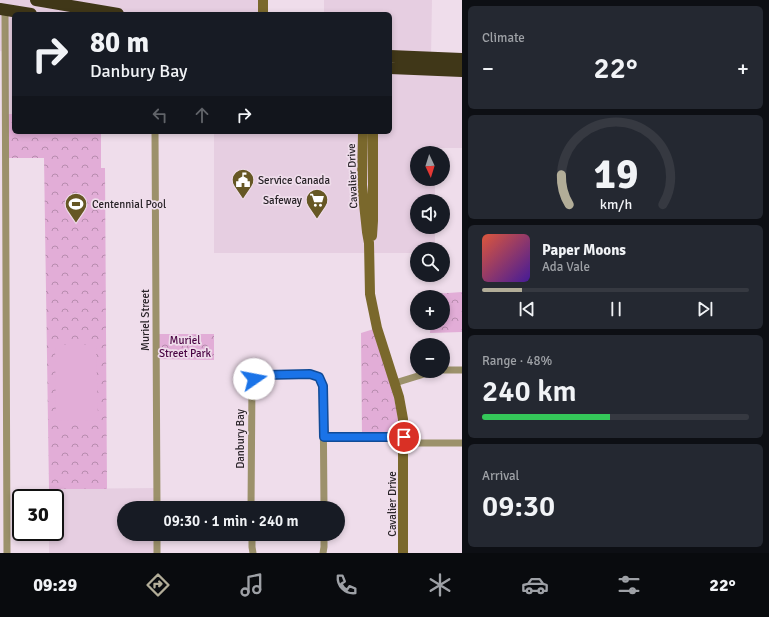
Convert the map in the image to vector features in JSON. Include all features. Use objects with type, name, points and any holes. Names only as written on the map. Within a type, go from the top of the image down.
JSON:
[{"type":"highway","points":[[36,0],[106,12]]},
{"type":"highway","points":[[2,9],[19,12]]},
{"type":"highway","points":[[392,56],[462,59]]},
{"type":"highway","points":[[392,68],[462,71]]},
{"type":"street","points":[[263,0],[263,12]]},
{"type":"street","points":[[2,9],[7,553]]},
{"type":"street","name":"Muriel Street","points":[[155,134],[157,501]]},
{"type":"street","name":"Cavalier Drive","points":[[363,134],[362,185],[369,243],[370,294],[377,328],[402,409],[404,440],[403,553]]},
{"type":"street","name":"Cavalier Drive","points":[[369,243],[373,232],[372,134]]},
{"type":"street","points":[[450,370],[462,370]]},
{"type":"street","name":"Danbury Bay","points":[[251,501],[252,381],[265,375],[310,374],[319,377],[323,386],[324,501]]},
{"type":"street","points":[[395,383],[411,378]]},
{"type":"street","points":[[324,437],[462,443]]},
{"type":"street","points":[[157,541],[157,553]]},
{"type":"street","points":[[252,541],[253,553]]},
{"type":"street","points":[[323,553],[324,541]]},
{"type":"shaded area","points":[[0,0],[263,0],[263,12],[12,12],[12,114],[5,114],[5,52],[0,51]]},
{"type":"shaded area","points":[[324,0],[432,0],[431,57],[392,55],[392,12],[324,12]]},
{"type":"shaded area","points":[[392,68],[462,71],[462,148],[450,148],[450,146],[410,146],[410,186],[435,186],[435,194],[410,194],[410,234],[435,234],[435,242],[410,242],[410,253],[214,253],[214,134],[392,134]]},
{"type":"shaded area","points":[[157,488],[157,501],[117,501],[117,541],[157,541],[157,553],[49,553],[49,541],[64,541],[64,489],[49,489]]},
{"type":"green space","points":[[5,114],[12,114],[12,134],[101,134],[101,168],[105,168],[107,489],[49,489],[44,158],[5,158]]},
{"type":"green space","points":[[462,292],[462,332],[430,333],[430,330],[450,330],[450,293]]},
{"type":"green space","points":[[377,328],[403,437],[362,437],[361,333]]},
{"type":"green space","name":"Muriel Street Park","points":[[156,334],[214,334],[214,360],[156,359]]},
{"type":"green space","points":[[55,345],[96,345],[98,420],[56,421]]},
{"type":"place","name":"Service Canada","points":[[243,200]]},
{"type":"place","name":"Safeway","points":[[317,220]]},
{"type":"place","name":"Centennial Pool","points":[[76,224]]},
{"type":"route","points":[[254,379],[265,375],[310,374],[319,377],[323,386],[324,437],[404,437]]}]
